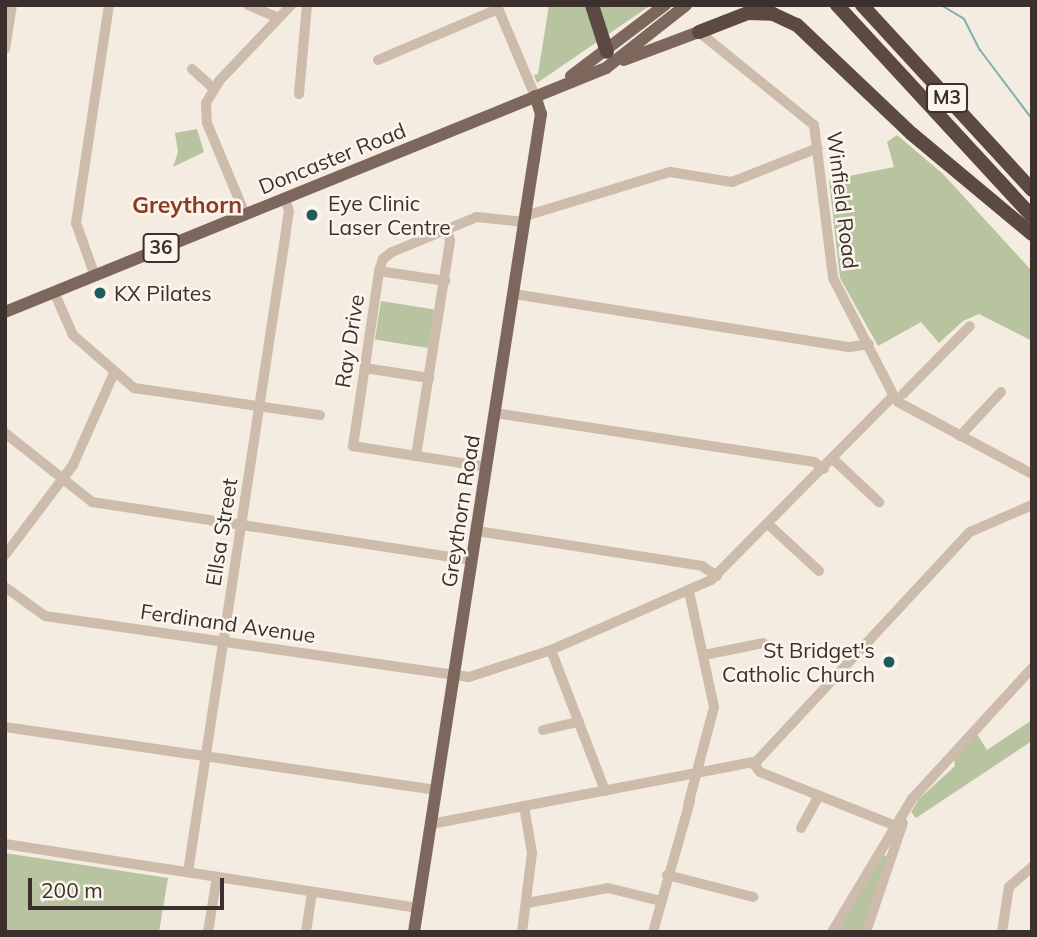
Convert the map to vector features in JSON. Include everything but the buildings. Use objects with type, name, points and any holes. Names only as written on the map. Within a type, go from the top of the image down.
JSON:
[{"type":"highway","points":[[592,5],[612,57]]},
{"type":"highway","name":"M3","points":[[837,5],[1032,216]]},
{"type":"highway","name":"M3","points":[[862,5],[1032,190]]},
{"type":"highway","name":"36","points":[[699,32],[733,16],[759,12],[783,17],[807,34],[912,134],[1032,234]]},
{"type":"main road","name":"Doncaster Road","points":[[612,57],[665,5]]},
{"type":"main road","name":"Doncaster Road","points":[[5,313],[535,96],[612,57],[686,5]]},
{"type":"main road","name":"Doncaster Road","points":[[612,57],[699,32]]},
{"type":"main road","name":"Greythorn Road","points":[[414,932],[541,114],[535,96]]},
{"type":"street","points":[[5,49],[12,5]]},
{"type":"street","points":[[95,275],[76,225],[109,5]]},
{"type":"street","points":[[248,5],[278,18]]},
{"type":"street","points":[[245,214],[207,123],[206,103],[213,88],[291,5]]},
{"type":"street","points":[[299,5],[308,17]]},
{"type":"street","points":[[299,94],[307,5]]},
{"type":"street","points":[[378,60],[498,7],[535,96]]},
{"type":"street","name":"Winfield Road","points":[[699,32],[811,121],[818,148],[833,278],[898,395],[915,411],[1030,470]]},
{"type":"street","points":[[192,69],[213,88]]},
{"type":"street","points":[[525,219],[670,172],[732,182],[818,148]]},
{"type":"street","name":"Ellsa Street","points":[[188,872],[289,215],[285,198]]},
{"type":"street","name":"Ray Drive","points":[[487,467],[353,446],[379,271],[388,254],[481,216],[525,219]]},
{"type":"street","points":[[416,456],[450,241],[447,229]]},
{"type":"street","points":[[379,271],[444,281]]},
{"type":"street","points":[[54,292],[73,335],[114,373],[140,390],[320,415]]},
{"type":"street","points":[[513,294],[850,346],[869,344]]},
{"type":"street","name":"Ferdinand Avenue","points":[[5,587],[45,616],[469,677],[551,650],[714,578],[970,327]]},
{"type":"street","points":[[365,368],[429,378]]},
{"type":"street","points":[[5,555],[78,456],[114,373]]},
{"type":"street","points":[[960,436],[1001,392]]},
{"type":"street","points":[[495,413],[814,462],[824,469]]},
{"type":"street","points":[[5,433],[61,481],[92,502],[472,559]]},
{"type":"street","points":[[834,460],[879,502]]},
{"type":"street","points":[[431,824],[753,763],[973,529],[1032,505]]},
{"type":"street","points":[[769,525],[819,571]]},
{"type":"street","points":[[477,531],[696,565],[714,578]]},
{"type":"street","points":[[653,932],[714,708],[692,589]]},
{"type":"street","points":[[704,654],[763,643]]},
{"type":"street","points":[[551,650],[605,790]]},
{"type":"street","points":[[866,932],[907,806],[1032,668]]},
{"type":"street","points":[[543,730],[579,722]]},
{"type":"street","points":[[5,727],[436,790]]},
{"type":"street","points":[[753,763],[760,772],[898,827]]},
{"type":"street","points":[[802,828],[819,796]]},
{"type":"street","points":[[522,932],[532,853],[524,806]]},
{"type":"street","points":[[832,932],[898,827]]},
{"type":"street","points":[[5,844],[418,908]]},
{"type":"street","points":[[1002,932],[1009,887],[1032,867]]},
{"type":"street","points":[[667,875],[753,897]]},
{"type":"street","points":[[208,932],[217,877]]},
{"type":"street","points":[[527,903],[608,888],[661,901]]},
{"type":"street","points":[[306,932],[312,892]]},
{"type":"green space","points":[[549,5],[651,5],[537,83],[534,75],[538,74]]},
{"type":"green space","points":[[197,129],[204,152],[173,167],[178,152],[175,133]]},
{"type":"green space","points":[[897,135],[943,174],[1032,271],[1032,341],[979,314],[963,321],[939,343],[921,322],[878,346],[840,278],[829,180],[894,167],[887,142]]},
{"type":"green space","points":[[381,301],[434,309],[428,348],[375,340]]},
{"type":"green space","points":[[1032,720],[1032,741],[916,818],[911,812],[919,799],[955,766],[954,759],[977,734],[987,750]]},
{"type":"green space","points":[[5,853],[168,878],[159,932],[5,932]]},
{"type":"green space","points":[[883,855],[888,856],[864,932],[834,932]]},
{"type":"waterway","points":[[941,5],[964,19],[980,50],[1032,119]]},
{"type":"place","name":"Eye Clinic Laser Centre","points":[[312,215]]},
{"type":"place","name":"KX Pilates","points":[[100,293]]},
{"type":"place","name":"St Bridget's Catholic Church","points":[[889,662]]},
{"type":"district","name":"Greythorn","points":[[187,205]]}]
